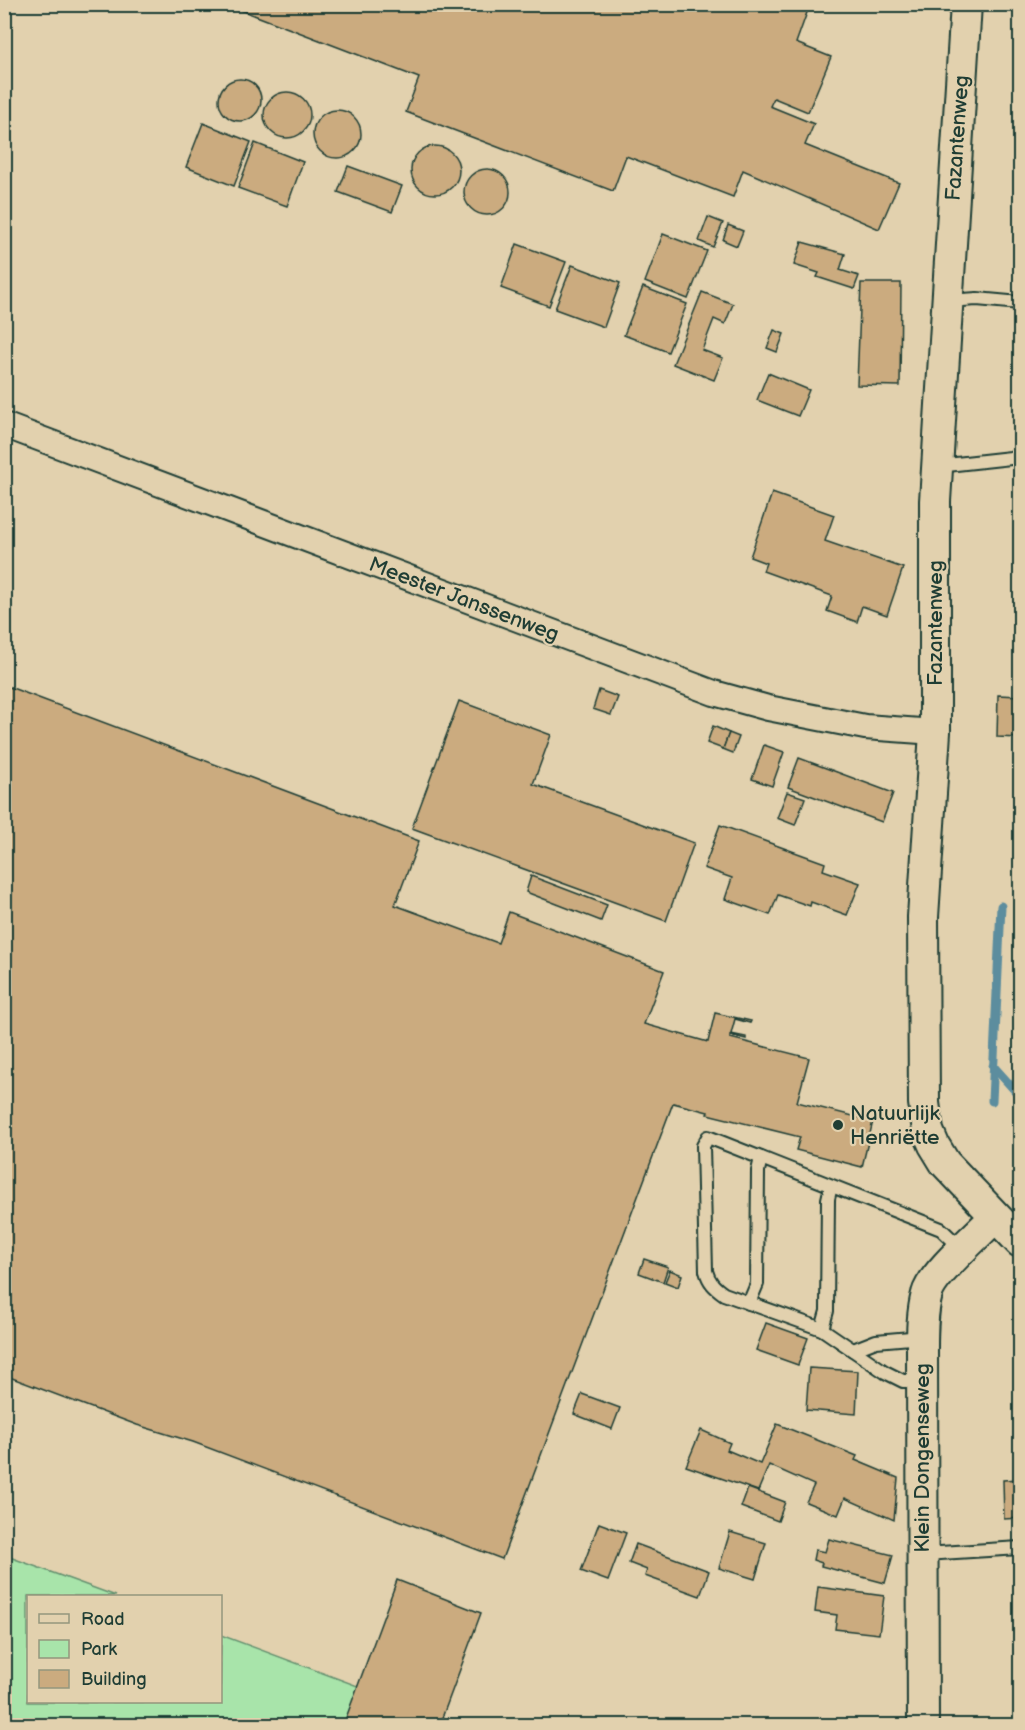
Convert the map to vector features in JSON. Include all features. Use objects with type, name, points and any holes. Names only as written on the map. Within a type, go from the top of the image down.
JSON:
[{"type":"street","name":"Fazantenweg","points":[[966,4],[937,467],[934,581],[935,732],[924,917],[924,1103],[928,1131],[945,1163],[1020,1242]]},
{"type":"street","name":"Meester Janssenweg","points":[[4,425],[714,693],[768,708],[864,728],[935,732]]},
{"type":"street","name":"Klein Dongenseweg","points":[[923,1725],[922,1337],[924,1310],[930,1286],[995,1217]]},
{"type":"lane","points":[[947,302],[977,299],[1020,303]]},
{"type":"lane","points":[[937,467],[1020,457]]},
{"type":"lane","points":[[922,1381],[903,1381],[822,1329],[749,1304],[715,1288],[709,1281],[706,1271],[704,1146],[708,1137],[941,1229],[963,1250]]},
{"type":"lane","points":[[749,1304],[757,1284],[758,1171],[761,1158]]},
{"type":"lane","points":[[822,1329],[827,1311],[828,1199],[831,1186]]},
{"type":"lane","points":[[853,1350],[876,1341],[922,1337]]},
{"type":"lane","points":[[922,1554],[1020,1548]]},
{"type":"green space","points":[[4,1555],[113,1595],[27,1595],[27,1703],[222,1703],[222,1635],[462,1725],[11,1725],[4,1723]]},
{"type":"building","points":[[225,4],[810,4],[796,43],[831,57],[808,112],[774,98],[770,106],[814,124],[805,145],[899,183],[879,229],[743,170],[733,197],[626,156],[613,191],[406,112],[419,78]]},
{"type":"building","points":[[240,79],[255,85],[261,100],[255,115],[240,121],[225,115],[219,100],[225,85]]},
{"type":"building","points":[[287,92],[303,99],[310,115],[303,131],[287,138],[271,131],[264,115],[271,99]]},
{"type":"building","points":[[332,110],[342,110],[354,117],[361,129],[361,139],[354,151],[342,158],[332,158],[317,147],[313,139],[313,129],[324,114]]},
{"type":"building","points":[[203,123],[251,142],[234,186],[186,167]]},
{"type":"building","points":[[255,143],[303,162],[287,206],[238,188]]},
{"type":"building","points":[[430,146],[440,146],[455,156],[459,170],[458,179],[449,190],[440,194],[430,194],[415,184],[411,175],[411,165],[421,150]]},
{"type":"building","points":[[348,166],[402,186],[392,212],[338,192]]},
{"type":"building","points":[[487,169],[503,176],[510,192],[503,208],[487,215],[471,208],[464,192],[471,176]]},
{"type":"building","points":[[708,217],[723,223],[713,247],[699,241]]},
{"type":"building","points":[[728,225],[743,231],[737,246],[723,240]]},
{"type":"building","points":[[663,234],[707,251],[688,299],[645,282]]},
{"type":"building","points":[[802,242],[845,254],[840,270],[859,276],[854,289],[817,277],[819,273],[794,265]]},
{"type":"building","points":[[517,244],[566,262],[549,306],[501,288]]},
{"type":"building","points":[[572,265],[620,283],[604,327],[555,309]]},
{"type":"building","points":[[861,283],[901,283],[900,386],[857,385]]},
{"type":"building","points":[[643,287],[687,304],[668,352],[624,335]]},
{"type":"building","points":[[702,292],[733,304],[725,324],[714,319],[702,350],[723,358],[714,380],[673,364]]},
{"type":"building","points":[[774,330],[784,334],[777,352],[767,348]]},
{"type":"building","points":[[768,373],[809,390],[798,416],[757,400]]},
{"type":"building","points":[[1017,472],[1020,472],[1020,531],[1017,531]]},
{"type":"building","points":[[772,493],[834,515],[825,541],[903,568],[887,615],[862,606],[857,622],[827,611],[832,596],[763,571],[766,563],[750,557]]},
{"type":"building","points":[[1020,552],[1020,584],[1017,584],[1015,553]]},
{"type":"building","points":[[4,685],[419,841],[395,905],[498,943],[509,912],[664,971],[644,1024],[708,1042],[715,1013],[751,1021],[750,1023],[735,1019],[731,1034],[746,1037],[746,1039],[730,1035],[730,1038],[809,1058],[797,1102],[873,1121],[862,1167],[796,1150],[800,1137],[707,1114],[708,1112],[673,1103],[502,1559],[193,1442],[137,1425],[4,1375]]},
{"type":"building","points":[[599,690],[618,697],[611,715],[593,709]]},
{"type":"building","points":[[998,695],[1020,696],[1020,738],[997,737]]},
{"type":"building","points":[[459,701],[551,735],[533,784],[694,843],[666,921],[412,828]]},
{"type":"building","points":[[713,726],[729,733],[723,749],[707,743]]},
{"type":"building","points":[[729,733],[739,737],[733,753],[723,749]]},
{"type":"building","points":[[764,745],[784,752],[772,786],[752,779]]},
{"type":"building","points":[[799,758],[893,793],[882,822],[788,787]]},
{"type":"building","points":[[787,792],[805,798],[795,825],[777,818]]},
{"type":"building","points":[[720,825],[825,863],[823,870],[860,883],[847,915],[811,902],[810,906],[778,895],[770,915],[725,899],[732,878],[704,868]]},
{"type":"building","points":[[531,876],[607,905],[601,921],[526,892]]},
{"type":"building","points":[[644,1259],[668,1267],[663,1282],[639,1273]]},
{"type":"building","points":[[670,1270],[682,1275],[678,1287],[665,1282]]},
{"type":"building","points":[[766,1323],[808,1338],[798,1365],[756,1350]]},
{"type":"building","points":[[809,1368],[858,1371],[856,1414],[806,1410]]},
{"type":"building","points":[[582,1394],[620,1408],[612,1429],[574,1414]]},
{"type":"building","points":[[777,1424],[857,1456],[855,1460],[898,1478],[894,1520],[845,1498],[838,1515],[806,1502],[814,1485],[769,1465],[758,1491],[686,1466],[701,1430],[730,1443],[727,1450],[760,1464]]},
{"type":"building","points":[[1020,1479],[1020,1518],[1004,1519],[1003,1480]]},
{"type":"building","points":[[748,1488],[785,1502],[778,1521],[741,1507]]},
{"type":"building","points":[[599,1523],[626,1533],[608,1581],[581,1571]]},
{"type":"building","points":[[730,1532],[766,1543],[755,1579],[719,1568]]},
{"type":"building","points":[[829,1539],[893,1555],[885,1583],[821,1566],[822,1563],[813,1560],[815,1550],[825,1552]]},
{"type":"building","points":[[636,1544],[709,1571],[700,1596],[645,1576],[647,1570],[629,1563]]},
{"type":"building","points":[[397,1580],[481,1613],[439,1726],[343,1726]]},
{"type":"building","points":[[818,1587],[884,1596],[879,1634],[835,1629],[837,1615],[815,1612]]},
{"type":"waterway","points":[[992,1101],[1001,906]]},
{"type":"waterway","points":[[993,1066],[1020,1096]]},
{"type":"place","name":"Natuurlijk Henriëtte","points":[[838,1125]]}]
